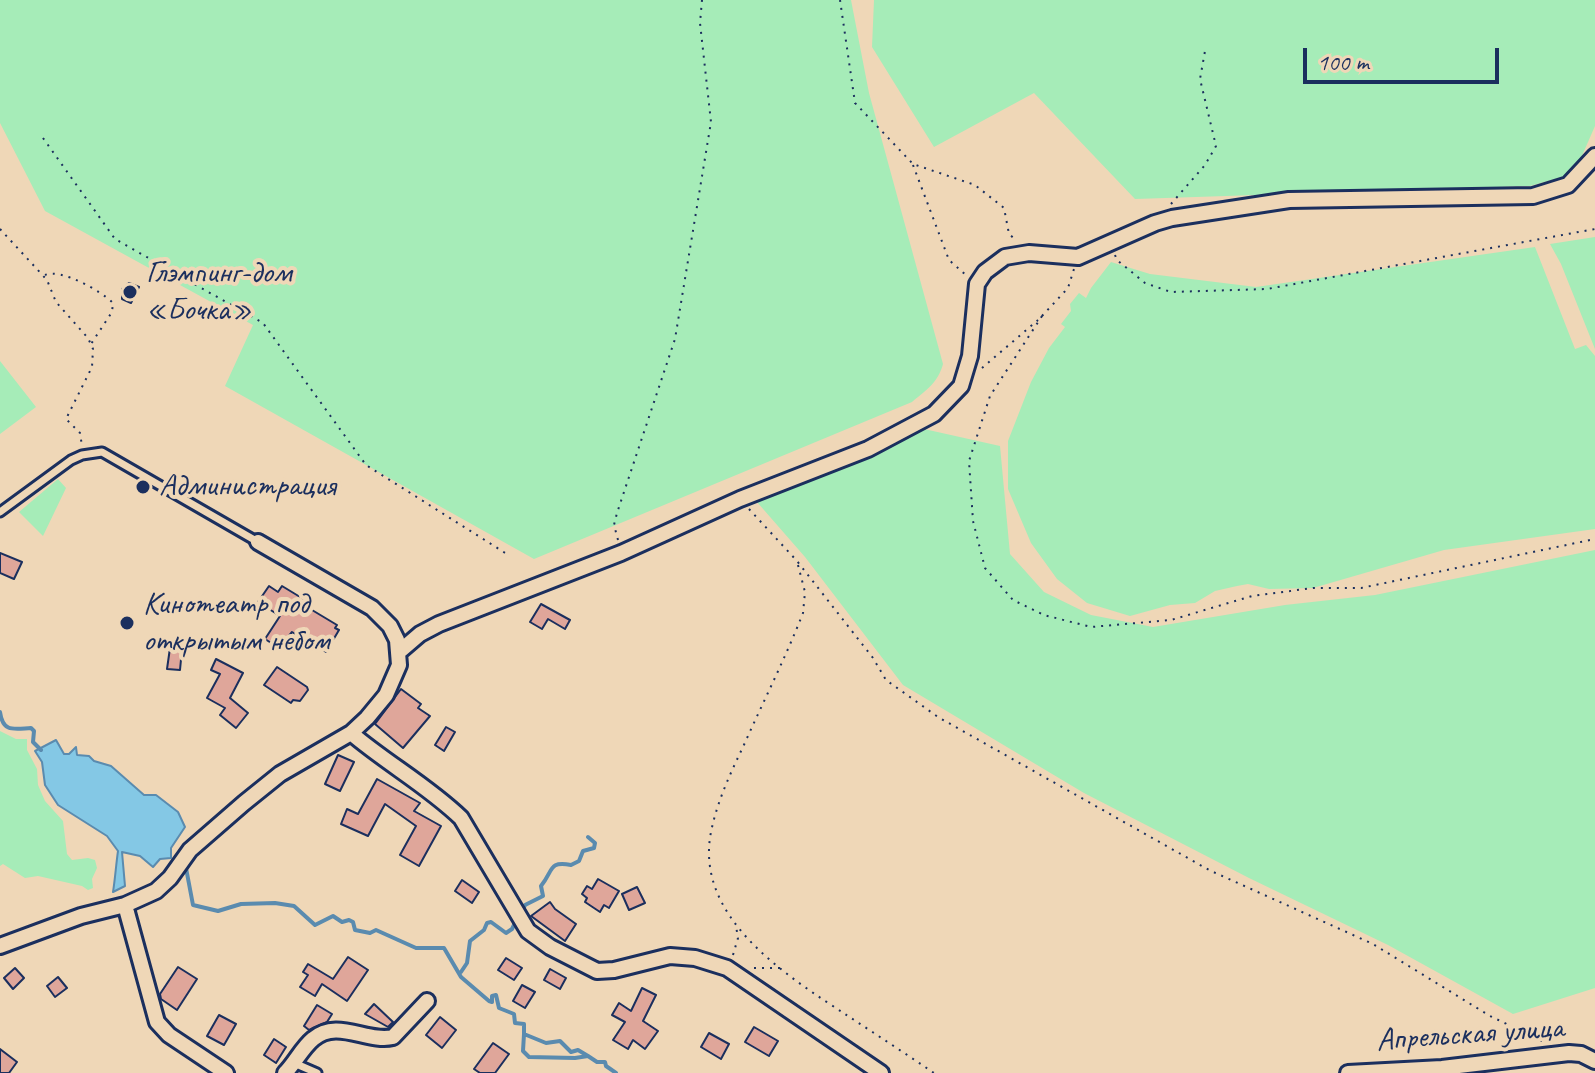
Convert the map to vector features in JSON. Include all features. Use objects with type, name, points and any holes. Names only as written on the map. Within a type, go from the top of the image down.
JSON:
[{"type":"street","points":[[399,652],[420,634],[439,624],[621,553],[740,499],[868,449],[934,414],[961,386],[970,356],[977,284],[985,272],[1005,257],[1029,253],[1078,257],[1155,223],[1289,200],[1533,196],[1568,185],[1595,156]]},
{"type":"street","points":[[0,946],[149,895],[162,886],[190,850],[280,774],[351,733],[389,689],[399,665],[394,632],[372,608],[258,542]]},
{"type":"street","points":[[351,733],[461,818],[528,931],[550,947],[597,971],[614,970],[670,956],[695,958],[727,968],[881,1073]]},
{"type":"street","points":[[125,905],[157,1022],[169,1035],[226,1073]]},
{"type":"street","points":[[289,1068],[313,1039],[325,1032],[341,1030],[380,1038],[393,1037],[427,1001]]},
{"type":"street","name":"Апрельская улица","points":[[1348,1073],[1442,1068],[1569,1053],[1581,1054],[1595,1061]]},
{"type":"lane","points":[[0,512],[71,460],[96,452],[108,455],[258,542]]},
{"type":"lane","points":[[289,1068],[317,1073]]},
{"type":"path","points":[[621,553],[615,519],[675,339],[711,122],[700,23],[702,0]]},
{"type":"path","points":[[840,0],[855,103],[913,164],[949,260],[977,284]]},
{"type":"path","points":[[1155,223],[1205,165],[1216,146],[1200,79],[1205,51]]},
{"type":"path","points":[[43,138],[115,239],[263,323],[366,465],[510,556]]},
{"type":"path","points":[[913,164],[975,185],[1004,208],[1009,234],[1029,253]]},
{"type":"path","points":[[0,229],[44,276],[56,302],[91,344]]},
{"type":"path","points":[[1109,242],[1117,260],[1145,283],[1171,292],[1267,289],[1595,229]]},
{"type":"path","points":[[961,386],[1042,316],[1068,288],[1078,257]]},
{"type":"path","points":[[44,276],[53,272],[65,274],[113,303],[112,312],[91,344],[92,367],[66,419],[82,437],[82,455]]},
{"type":"path","points":[[1042,316],[990,396],[969,461],[973,521],[985,568],[1013,600],[1044,615],[1091,627],[1171,620],[1252,596],[1313,588],[1361,588],[1595,539]]},
{"type":"path","points":[[740,499],[797,561],[873,658],[886,680],[938,717],[1209,870],[1373,944],[1490,1016],[1544,1042]]},
{"type":"path","points":[[797,561],[805,592],[803,613],[726,785],[708,849],[712,877],[735,922],[753,944],[802,985],[934,1073]]},
{"type":"path","points":[[727,968],[738,938],[735,922]]},
{"type":"green space","points":[[0,0],[851,0],[869,93],[943,364],[941,371],[931,386],[912,402],[534,559],[225,386],[253,325],[45,211],[0,123]]},
{"type":"green space","points":[[874,0],[1595,0],[1595,126],[1574,174],[1530,186],[1135,199],[1034,93],[934,147],[872,47]]},
{"type":"green space","points":[[1595,237],[1595,349],[1550,244]]},
{"type":"green space","points":[[1535,247],[1575,349],[1586,345],[1595,356],[1595,529],[1444,550],[1313,588],[1237,586],[1215,591],[1195,603],[1170,605],[1130,616],[1087,603],[1057,579],[1031,543],[1008,489],[1008,441],[1031,382],[1049,348],[1065,327],[1061,324],[1071,311],[1070,304],[1079,293],[1086,298],[1111,262],[1150,274],[1256,287]]},
{"type":"green space","points":[[0,361],[36,407],[0,434]]},
{"type":"green space","points":[[924,429],[1000,446],[1010,554],[1044,592],[1091,615],[1153,627],[1285,605],[1375,595],[1595,550],[1595,988],[1513,1014],[1388,945],[1084,793],[903,685],[805,557],[757,502]]},
{"type":"green space","points":[[58,479],[66,488],[43,536],[19,512]]},
{"type":"green space","points":[[0,731],[16,739],[27,739],[27,750],[37,769],[38,785],[45,801],[63,821],[67,854],[72,860],[95,860],[97,868],[92,879],[93,888],[88,890],[38,876],[25,878],[3,864],[0,866]]},
{"type":"water","points":[[56,740],[64,754],[69,754],[76,747],[77,755],[89,756],[94,761],[111,766],[144,795],[156,795],[178,812],[185,827],[171,848],[171,858],[160,859],[153,867],[140,856],[122,852],[125,886],[113,892],[118,851],[107,836],[58,805],[45,785],[42,762],[35,751]]},
{"type":"building","name":"Глэмпинг-дом «Бочка»","points":[[129,283],[139,287],[131,303],[122,299],[122,289]]},
{"type":"building","points":[[0,553],[22,562],[14,579],[0,573]]},
{"type":"building","points":[[269,586],[278,592],[282,586],[310,603],[307,607],[337,625],[335,628],[339,630],[326,652],[292,632],[279,648],[265,639],[280,616],[258,602]]},
{"type":"building","points":[[541,604],[570,620],[565,629],[548,619],[542,629],[530,622]]},
{"type":"building","points":[[170,648],[182,649],[180,670],[167,669]]},
{"type":"building","points":[[216,659],[243,673],[230,698],[248,713],[236,728],[220,715],[225,708],[207,698],[220,674],[211,670]]},
{"type":"building","points":[[277,667],[307,687],[300,701],[293,700],[291,703],[264,685]]},
{"type":"building","points":[[401,689],[421,704],[418,708],[430,716],[403,748],[375,724]]},
{"type":"building","points":[[446,727],[455,732],[444,751],[435,745]]},
{"type":"building","points":[[338,755],[354,762],[340,791],[325,784]]},
{"type":"building","points":[[377,779],[420,803],[414,811],[441,826],[419,866],[400,855],[416,826],[385,804],[368,836],[341,824],[347,809],[358,814]]},
{"type":"building","points":[[598,879],[619,891],[609,908],[604,905],[600,912],[585,902],[587,898],[582,894],[587,886],[592,889]]},
{"type":"building","points":[[462,880],[479,892],[472,903],[455,891]]},
{"type":"building","points":[[637,887],[645,903],[629,910],[622,894]]},
{"type":"building","points":[[550,902],[576,924],[565,941],[531,916]]},
{"type":"building","points":[[348,957],[368,970],[347,1001],[322,984],[315,996],[300,987],[308,975],[303,972],[308,964],[333,979]]},
{"type":"building","points":[[506,958],[522,968],[514,980],[498,970]]},
{"type":"building","points":[[178,967],[197,979],[177,1010],[161,999],[160,994]]},
{"type":"building","points":[[15,968],[24,978],[13,989],[4,978]]},
{"type":"building","points":[[550,969],[566,978],[560,989],[544,980]]},
{"type":"building","points":[[58,977],[67,988],[55,997],[47,986]]},
{"type":"building","points":[[522,985],[535,992],[525,1008],[513,1001]]},
{"type":"building","points":[[642,988],[656,995],[643,1021],[658,1031],[645,1049],[633,1040],[628,1049],[613,1040],[625,1022],[612,1015],[619,1003],[631,1011]]},
{"type":"building","points":[[374,1004],[393,1022],[388,1027],[365,1014]]},
{"type":"building","points":[[317,1005],[332,1014],[327,1022],[309,1030],[304,1026]]},
{"type":"building","points":[[219,1015],[236,1024],[224,1045],[207,1036]]},
{"type":"building","points":[[440,1017],[456,1030],[442,1048],[426,1035]]},
{"type":"building","points":[[754,1027],[778,1041],[769,1056],[745,1042]]},
{"type":"building","points":[[709,1033],[729,1044],[721,1059],[701,1047]]},
{"type":"building","points":[[274,1039],[286,1047],[276,1063],[264,1055]]},
{"type":"building","points":[[493,1043],[509,1054],[495,1073],[480,1073],[474,1069]]},
{"type":"building","points":[[0,1049],[17,1062],[9,1073],[0,1073]]},
{"type":"waterway","points":[[0,712],[7,727],[31,728],[34,731],[33,742],[41,750]]},
{"type":"waterway","points":[[522,912],[525,905],[543,896],[541,886],[552,868],[558,864],[571,865],[579,861],[583,851],[594,848],[595,843],[588,837]]},
{"type":"waterway","points":[[186,868],[193,905],[218,911],[241,904],[294,906],[315,925],[333,916],[342,922],[353,922],[355,930],[370,933],[376,930],[416,948],[444,948],[461,977],[489,1001],[492,1002],[492,996],[496,995],[499,1008],[514,1014],[515,1023],[524,1024],[524,1034],[546,1043],[560,1041],[571,1052],[578,1050],[588,1056]]},
{"type":"waterway","points":[[461,972],[467,963],[470,941],[484,930],[487,923],[491,922],[506,933],[516,921]]},
{"type":"waterway","points":[[524,1034],[523,1051],[529,1057],[588,1056],[597,1062],[605,1062],[616,1073]]},
{"type":"place","name":"Глэмпинг-дом «Бочка»","points":[[130,292]]},
{"type":"place","name":"Администрация","points":[[143,487]]},
{"type":"place","name":"Кинотеатр под открытым небом","points":[[127,623]]}]
